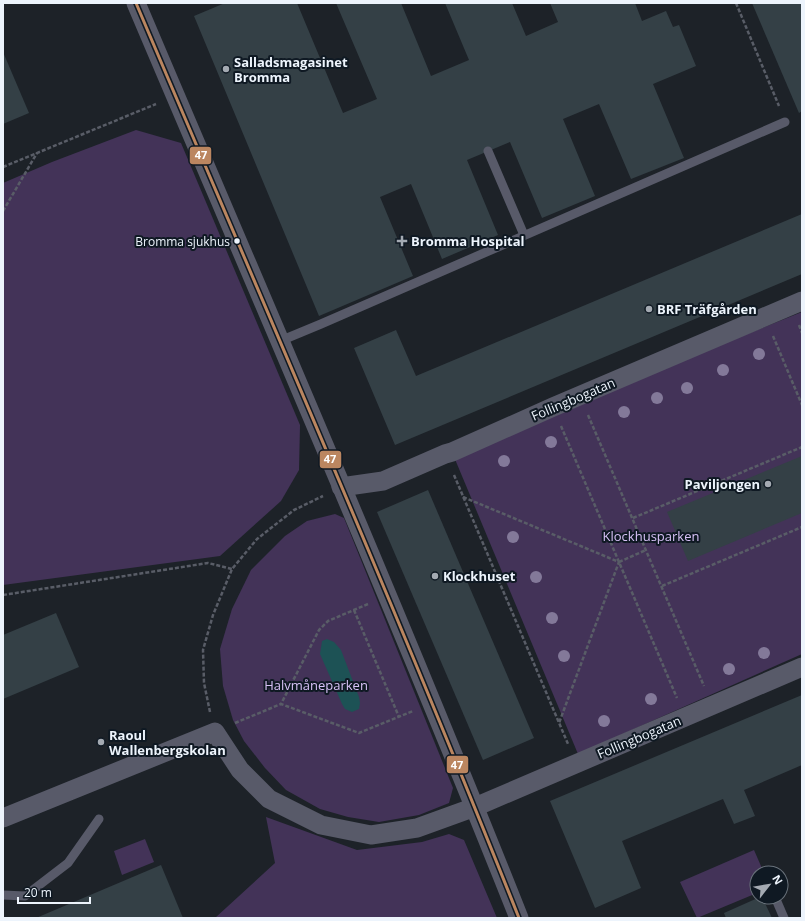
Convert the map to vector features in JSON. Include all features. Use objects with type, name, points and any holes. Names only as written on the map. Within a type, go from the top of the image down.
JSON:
[{"type":"street","points":[[136,3],[280,341],[475,807],[519,918]]},
{"type":"street","name":"Follingbogatan","points":[[341,487],[383,481],[802,301]]},
{"type":"street","name":"Follingbogatan","points":[[215,732],[240,770],[269,799],[321,825],[371,836],[417,828],[475,807],[802,667]]},
{"type":"street","points":[[3,818],[215,732]]},
{"type":"lane","points":[[280,341],[785,122]]},
{"type":"lane","points":[[488,151],[524,236]]},
{"type":"lane","points":[[3,895],[25,896],[68,862],[99,819]]},
{"type":"lane","points":[[778,905],[784,918]]},
{"type":"path","points":[[736,3],[785,122]]},
{"type":"path","points":[[3,167],[175,96]]},
{"type":"path","points":[[3,211],[37,153]]},
{"type":"path","points":[[765,317],[802,405]]},
{"type":"path","points":[[580,396],[712,705]]},
{"type":"path","points":[[553,407],[685,717]]},
{"type":"path","points":[[633,518],[802,447]]},
{"type":"path","points":[[445,454],[577,763]]},
{"type":"path","points":[[281,704],[359,733],[399,717],[354,610],[328,621],[319,630],[281,704],[215,732],[204,683],[202,650],[213,615],[232,569],[257,539],[294,510],[341,487]]},
{"type":"path","points":[[463,497],[619,562]]},
{"type":"path","points":[[662,586],[802,527]]},
{"type":"path","points":[[559,723],[619,562],[646,550]]},
{"type":"path","points":[[3,595],[208,563],[232,569]]},
{"type":"green space","points":[[136,130],[181,143],[300,425],[299,470],[281,501],[220,556],[3,585],[3,183],[52,162]]},
{"type":"green space","name":"Klockhusparken","points":[[802,312],[802,654],[578,754],[452,452]]},
{"type":"green space","name":"Halvmåneparken","points":[[335,514],[344,518],[453,788],[449,803],[419,815],[379,822],[348,817],[320,809],[286,790],[265,768],[244,741],[233,720],[223,686],[220,649],[232,609],[251,570],[285,536],[307,521]]},
{"type":"green space","points":[[266,817],[357,850],[422,842],[449,834],[464,840],[497,918],[215,918],[275,863]]},
{"type":"green space","points":[[145,839],[154,862],[122,875],[114,851]]},
{"type":"green space","points":[[754,850],[761,865],[749,865],[749,896],[697,918],[680,882]]},
{"type":"water","points":[[327,639],[334,642],[341,650],[359,697],[359,709],[352,712],[345,709],[342,704],[320,654],[322,641]]},
{"type":"building","points":[[225,3],[297,3],[343,113],[377,99],[336,3],[401,3],[431,76],[469,60],[445,3],[512,3],[526,36],[558,22],[550,3],[635,3],[642,21],[666,11],[673,27],[679,25],[696,66],[653,84],[684,158],[631,179],[599,104],[563,119],[595,196],[542,218],[510,142],[467,160],[498,235],[442,259],[411,184],[380,197],[413,276],[319,316],[194,16]]},
{"type":"building","points":[[752,3],[802,3],[802,111],[799,113]]},
{"type":"building","points":[[3,52],[29,113],[3,124]]},
{"type":"building","name":"BRF Träfgården","points":[[802,214],[802,274],[395,445],[354,348],[396,330],[416,376]]},
{"type":"building","name":"Paviljongen","points":[[802,456],[802,513],[688,561],[667,512]]},
{"type":"building","name":"Klockhuset","points":[[428,490],[534,738],[483,760],[377,512]]},
{"type":"building","points":[[56,613],[79,667],[3,699],[3,635]]},
{"type":"building","points":[[802,695],[802,765],[744,790],[755,816],[734,824],[723,799],[622,841],[641,888],[595,908],[550,801]]},
{"type":"building","points":[[161,865],[183,918],[36,918]]},
{"type":"building","points":[[749,902],[749,905],[766,905],[772,918],[726,918],[724,913]]},
{"type":"transit line","name":"47","points":[[136,3],[426,688],[519,918]]},
{"type":"place","name":"Salladsmagasinet Bromma","points":[[226,69]]},
{"type":"place","name":"Bromma sjukhus","points":[[237,241]]},
{"type":"place","name":"Bromma Hospital","points":[[402,241]]},
{"type":"place","name":"BRF Träfgården","points":[[649,309]]},
{"type":"place","name":"Paviljongen","points":[[768,484]]},
{"type":"place","name":"Klockhuset","points":[[435,576]]},
{"type":"place","name":"Raoul Wallenbergskolan","points":[[101,742]]}]
